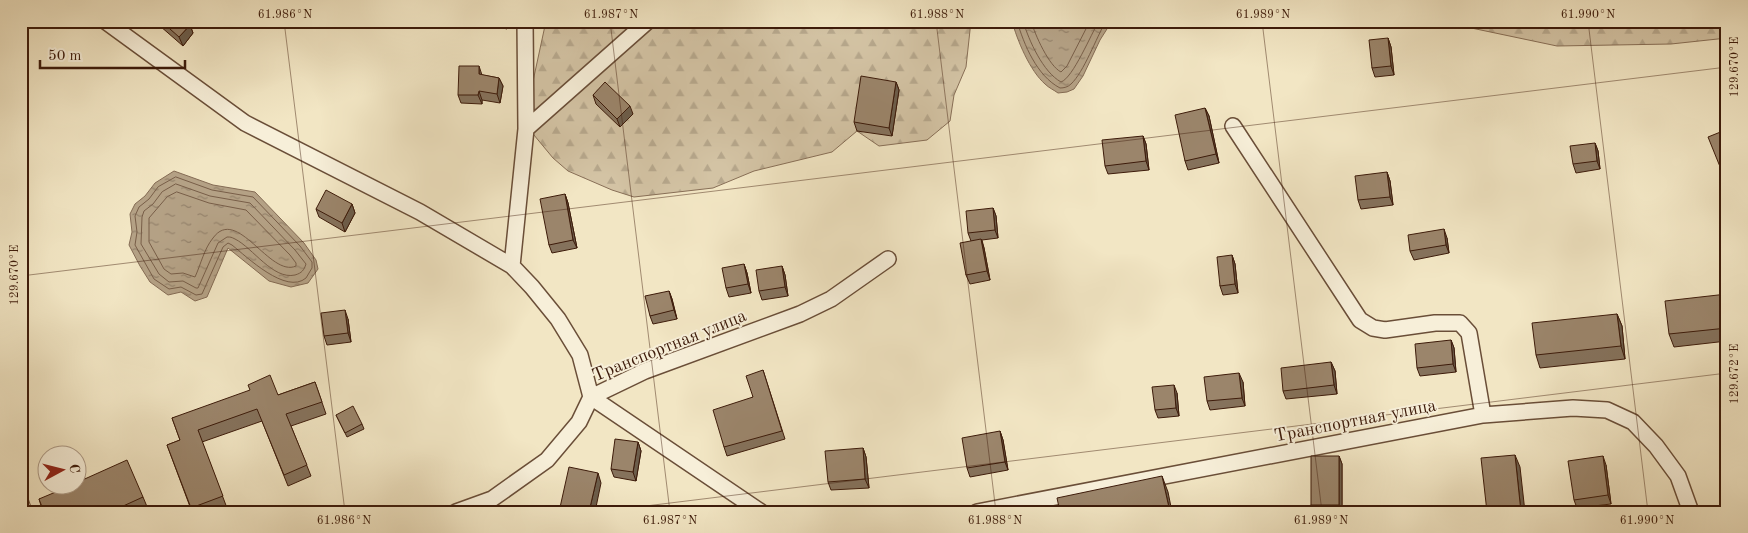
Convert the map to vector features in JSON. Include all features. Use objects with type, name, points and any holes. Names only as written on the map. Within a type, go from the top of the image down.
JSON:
[{"type":"street","points":[[105,21],[245,123],[420,212],[512,266],[558,319],[580,355],[591,397],[579,422],[548,460],[492,499],[456,512]]},
{"type":"street","points":[[512,266],[526,129],[525,21]]},
{"type":"street","points":[[526,129],[648,21]]},
{"type":"street","points":[[1233,126],[1360,320],[1373,328],[1385,330],[1435,323],[1460,323],[1469,333],[1483,415]]},
{"type":"street","name":"Транспортная улица","points":[[591,397],[645,371],[800,314],[831,299],[888,259]]},
{"type":"street","name":"Транспортная улица","points":[[591,397],[761,512]]},
{"type":"street","name":"Транспортная улица","points":[[977,512],[1483,415],[1573,408],[1606,410],[1632,422],[1656,446],[1678,476],[1691,512]]},
{"type":"lane","points":[[21,492],[28,512]]},
{"type":"green space","points":[[546,21],[971,21],[966,67],[954,95],[950,121],[927,140],[879,146],[857,131],[832,152],[754,171],[713,188],[634,197],[612,190],[568,171],[553,158],[524,123]]},
{"type":"green space","points":[[1438,21],[1727,21],[1727,38],[1671,44],[1557,46]]},
{"type":"water","points":[[1012,21],[1112,21],[1100,40],[1083,76],[1074,89],[1058,93],[1039,78],[1034,71],[1017,37]]},
{"type":"water","points":[[174,171],[213,185],[255,192],[304,243],[316,260],[318,269],[308,283],[291,287],[269,281],[228,248],[207,297],[195,301],[181,292],[168,295],[150,282],[129,245],[132,232],[130,214],[135,204],[145,196],[155,183]]},
{"type":"building","points":[[161,21],[186,21],[190,25],[179,37]]},
{"type":"building","points":[[1388,38],[1391,66],[1372,68],[1369,40]]},
{"type":"building","points":[[459,66],[479,66],[479,74],[499,78],[497,94],[479,91],[478,95],[458,95]]},
{"type":"building","points":[[861,76],[896,82],[889,128],[854,122]]},
{"type":"building","points":[[605,82],[630,106],[617,119],[593,95]]},
{"type":"building","points":[[1205,108],[1216,154],[1185,161],[1175,115]]},
{"type":"building","points":[[1723,131],[1727,141],[1727,184],[1708,137]]},
{"type":"building","points":[[1143,136],[1146,161],[1105,166],[1102,140]]},
{"type":"building","points":[[1595,143],[1597,161],[1573,164],[1570,146]]},
{"type":"building","points":[[1387,172],[1390,197],[1358,200],[1355,176]]},
{"type":"building","points":[[326,190],[352,204],[342,223],[316,209]]},
{"type":"building","points":[[565,194],[573,240],[549,245],[540,199]]},
{"type":"building","points":[[993,208],[995,230],[968,233],[966,211]]},
{"type":"building","points":[[1444,229],[1446,245],[1410,251],[1408,235]]},
{"type":"building","points":[[981,239],[987,271],[966,275],[960,243]]},
{"type":"building","points":[[1232,255],[1235,284],[1220,286],[1217,257]]},
{"type":"building","points":[[744,264],[748,284],[726,288],[722,268]]},
{"type":"building","points":[[782,266],[785,287],[759,291],[756,270]]},
{"type":"building","points":[[669,291],[674,310],[650,316],[645,296]]},
{"type":"building","points":[[1727,294],[1727,328],[1669,334],[1665,301]]},
{"type":"building","points":[[345,310],[348,333],[324,336],[321,313]]},
{"type":"building","points":[[1617,314],[1621,346],[1536,355],[1532,323]]},
{"type":"building","points":[[1451,340],[1453,364],[1417,368],[1415,344]]},
{"type":"building","points":[[1331,362],[1334,385],[1283,391],[1281,368]]},
{"type":"building","points":[[763,370],[782,431],[724,447],[713,410],[753,397],[746,376]]},
{"type":"building","points":[[1239,373],[1242,398],[1207,401],[1204,377]]},
{"type":"building","points":[[270,375],[278,395],[315,382],[322,402],[286,414],[307,465],[284,475],[257,409],[198,430],[223,496],[191,508],[167,445],[180,440],[172,418],[250,390],[248,385]]},
{"type":"building","points":[[1174,385],[1176,408],[1155,410],[1152,387]]},
{"type":"building","points":[[353,406],[362,424],[345,433],[336,415]]},
{"type":"building","points":[[1000,431],[1005,462],[967,468],[962,438]]},
{"type":"building","points":[[615,439],[638,442],[633,472],[611,469]]},
{"type":"building","points":[[863,448],[865,479],[828,482],[825,451]]},
{"type":"building","points":[[1515,455],[1521,512],[1487,512],[1481,458]]},
{"type":"building","points":[[1311,456],[1339,456],[1339,505],[1311,505]]},
{"type":"building","points":[[1603,456],[1608,495],[1574,500],[1568,461]]},
{"type":"building","points":[[127,460],[143,497],[110,512],[44,512],[39,499],[46,496],[88,496],[88,478]]},
{"type":"building","points":[[569,467],[598,473],[589,512],[559,512]]},
{"type":"building","points":[[1162,476],[1170,512],[1060,512],[1057,498]]}]
